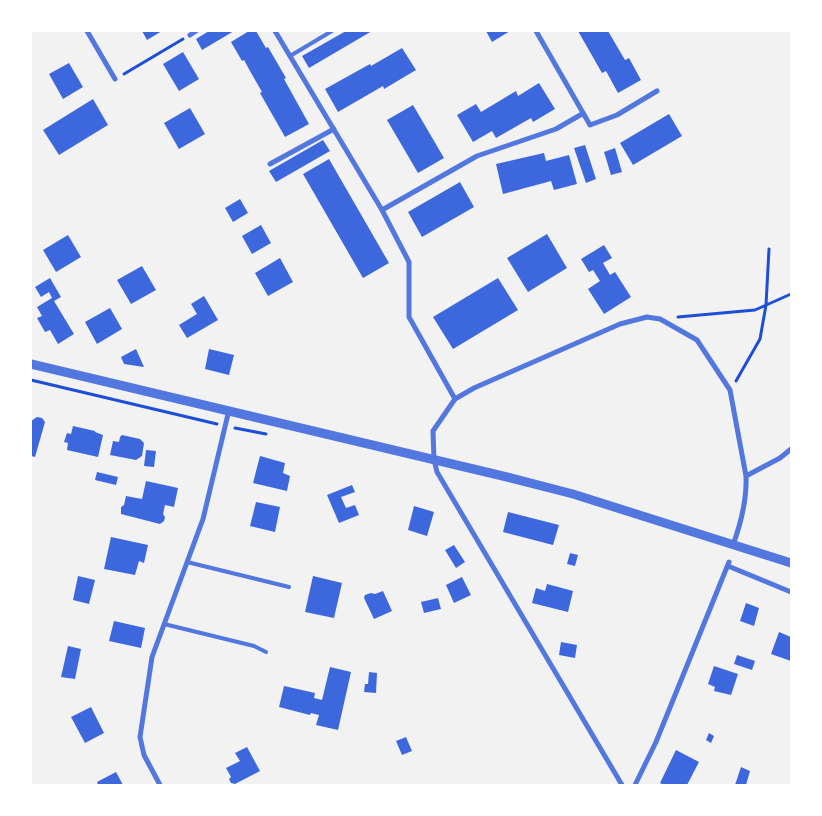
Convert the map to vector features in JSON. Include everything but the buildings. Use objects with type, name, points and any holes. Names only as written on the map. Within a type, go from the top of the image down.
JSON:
[{"type":"street","points":[[88,31],[115,79]]},
{"type":"street","points":[[190,35],[196,31]]},
{"type":"street","points":[[275,31],[382,210],[409,262],[409,317],[455,398]]},
{"type":"street","points":[[536,31],[590,125],[617,115],[657,91]]},
{"type":"street","points":[[382,210],[476,156],[556,129],[582,114]]},
{"type":"street","points":[[270,164],[334,129]]},
{"type":"street","points":[[622,785],[437,472],[434,460],[433,431],[455,398],[474,388],[620,324],[647,317],[660,319],[698,340],[730,390],[746,476],[746,491],[740,526],[733,545]]},
{"type":"street","points":[[31,364],[573,494],[791,563]]},
{"type":"street","points":[[160,785],[144,755],[140,737],[152,657],[203,519],[229,410]]},
{"type":"street","points":[[746,476],[780,458],[791,449]]},
{"type":"street","points":[[635,785],[656,742],[729,564],[791,592]]},
{"type":"lane","points":[[290,56],[332,31]]},
{"type":"lane","points":[[187,562],[288,587]]},
{"type":"lane","points":[[164,624],[254,646],[266,652]]},
{"type":"path","points":[[115,79],[190,35]]},
{"type":"path","points":[[730,390],[760,339],[766,305],[769,249]]},
{"type":"path","points":[[660,319],[755,310],[791,294]]}]
